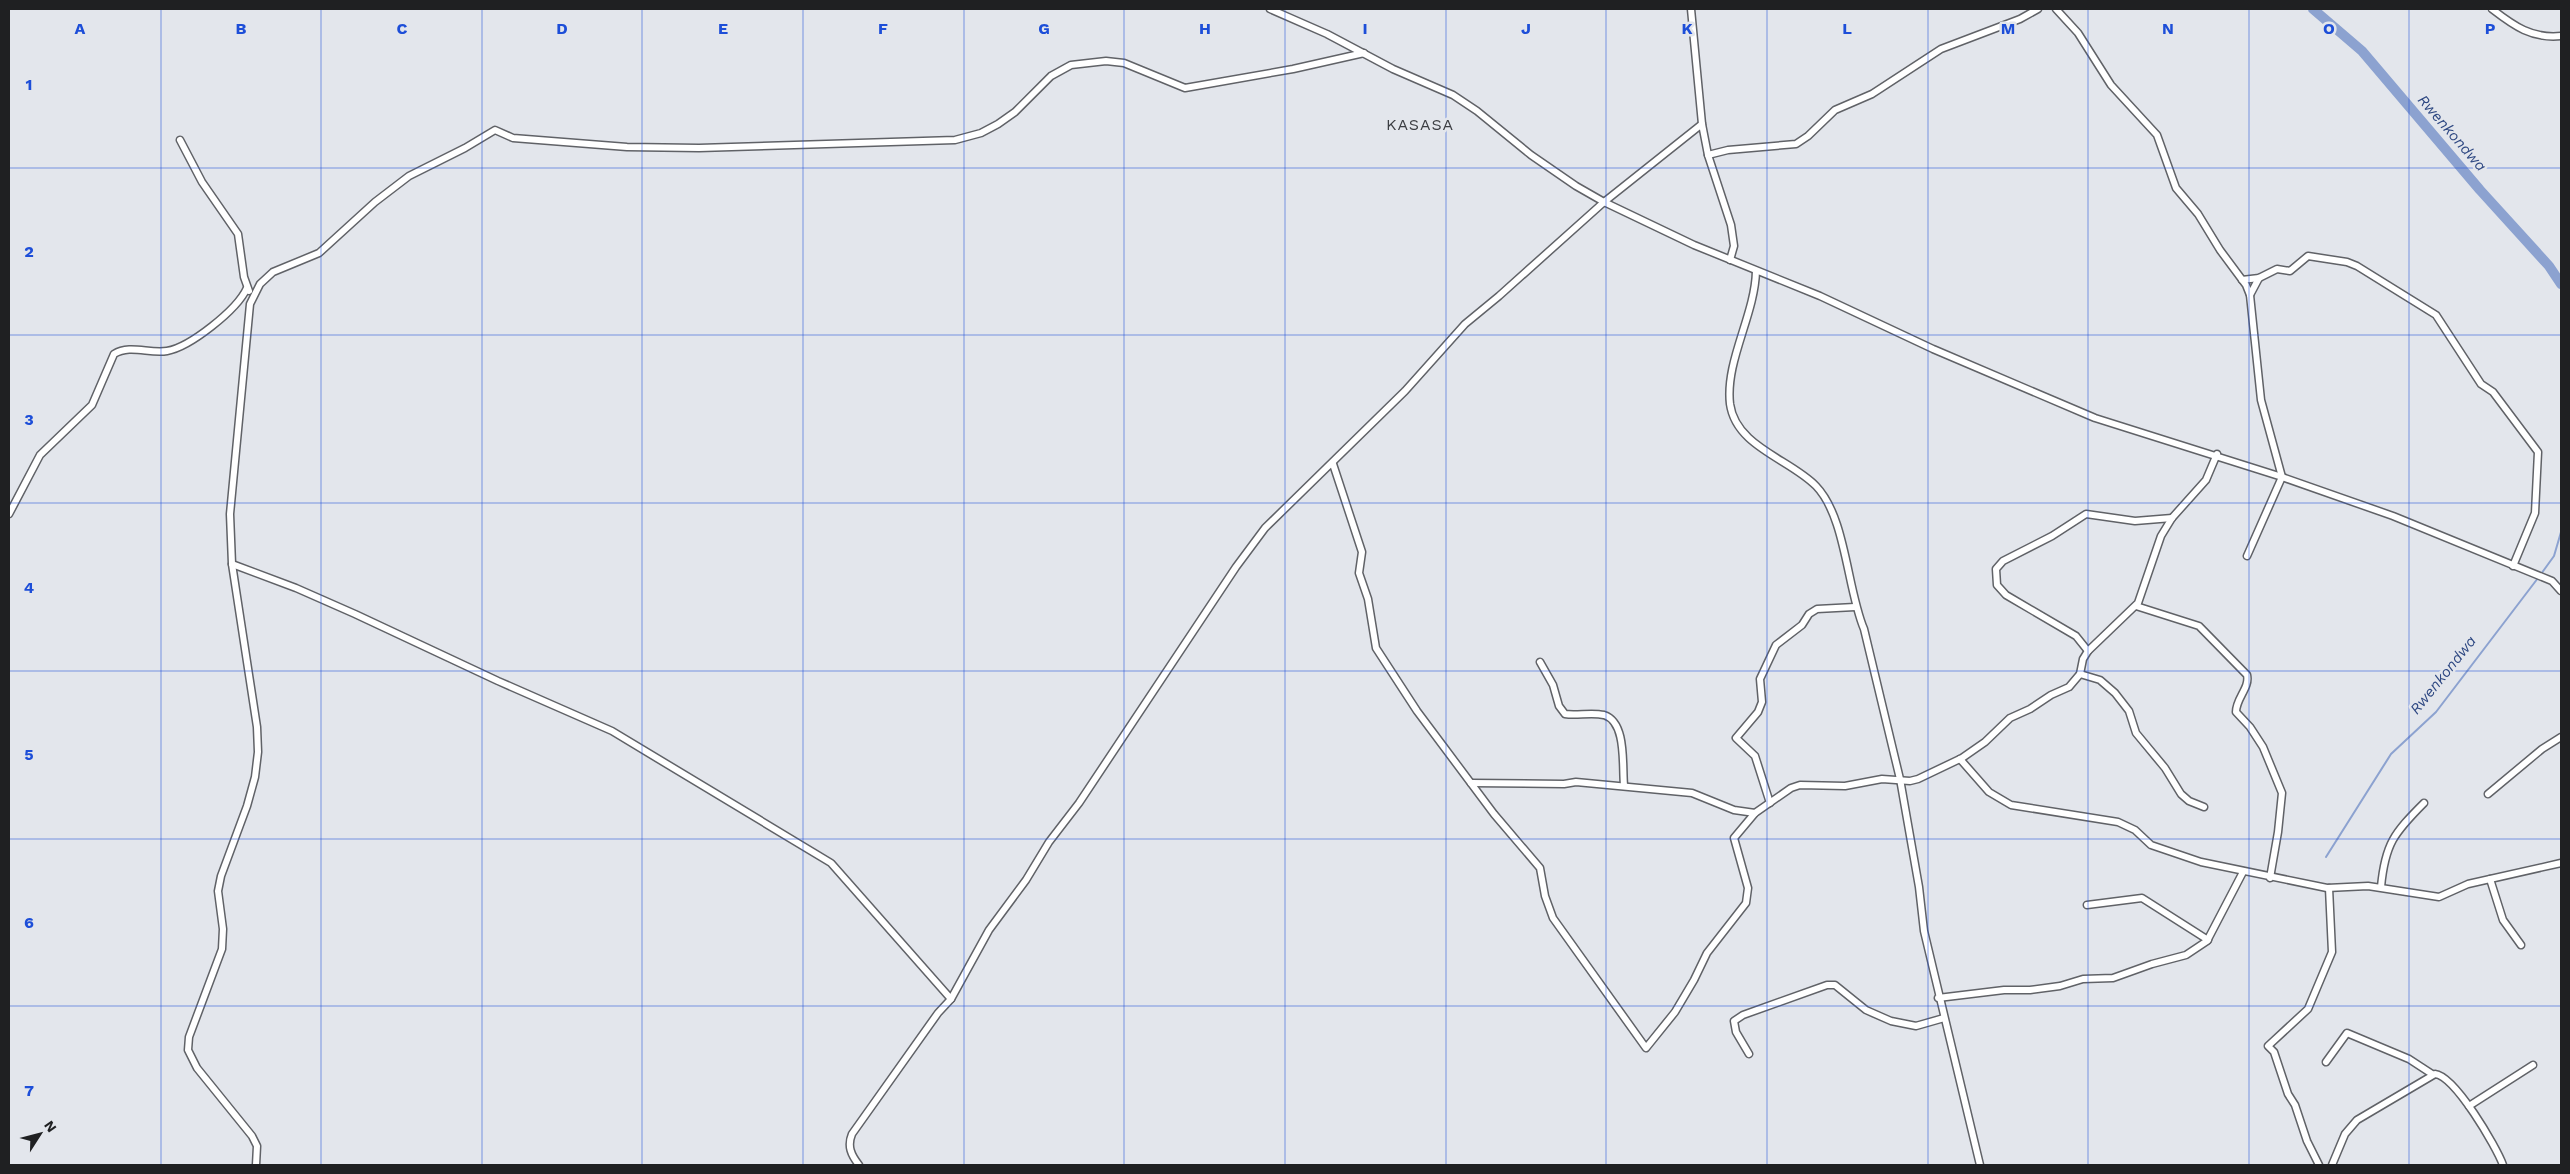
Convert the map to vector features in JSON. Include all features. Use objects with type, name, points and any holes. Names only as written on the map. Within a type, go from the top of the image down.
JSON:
[{"type":"street","points":[[1270,9],[1328,34],[1453,95],[1477,111],[1531,156],[1604,202],[1730,260],[1820,296],[1933,349],[2095,418],[2216,454],[2393,516],[2552,581],[2561,591]]},
{"type":"street","points":[[1691,9],[1702,124],[1708,155],[1731,225],[1734,246],[1730,260]]},
{"type":"street","points":[[1708,155],[1728,150],[1796,144],[1835,110],[1872,94],[1941,49],[2020,19],[2038,9]]},
{"type":"street","points":[[2056,9],[2078,32],[2112,84],[2157,135],[2176,188],[2198,214],[2250,295],[2261,400],[2282,477],[2246,556]]},
{"type":"street","points":[[2492,9],[2518,29],[2532,34],[2561,36]]},
{"type":"street","points":[[256,1165],[257,1146],[252,1136],[197,1068],[190,1055],[188,1044],[191,1029],[222,949],[220,884],[247,806],[257,759],[256,727],[232,564],[230,502],[252,297],[266,277],[280,268],[326,248],[375,202],[409,176],[465,148],[495,130],[513,138],[628,147],[708,148],[945,141],[972,136],[990,129],[1015,112],[1051,76],[1071,65],[1106,61],[1124,63],[1185,88],[1293,69],[1364,53]]},
{"type":"street","points":[[859,1165],[850,1150],[848,1142],[852,1134],[938,1013],[951,1000],[988,930],[1026,880],[1049,842],[1079,803],[1236,567],[1265,528],[1298,494],[1333,464],[1342,450],[1421,374],[1464,324],[1499,296],[1604,202],[1702,124]]},
{"type":"street","points":[[180,140],[202,182],[238,234],[247,288],[252,297]]},
{"type":"street","points":[[2242,280],[2259,278],[2277,269],[2290,271],[2310,256],[2347,262],[2362,268],[2436,315],[2481,384],[2493,392],[2538,452],[2535,513],[2513,566]]},
{"type":"street","points":[[1756,271],[1752,305],[1731,379],[1730,406],[1737,422],[1749,437],[1816,486],[1825,499],[1836,524],[1854,592],[1855,607],[1864,628],[1900,780],[1920,887],[1922,923],[1938,998],[1980,1165]]},
{"type":"street","points":[[2250,295],[2259,278]]},
{"type":"street","points":[[9,514],[40,455],[92,405],[114,354],[127,349],[164,351],[182,345],[224,315],[247,288]]},
{"type":"street","points":[[1333,464],[1362,552],[1359,573],[1368,599],[1376,648],[1417,711],[1500,821],[1540,868],[1545,896],[1553,918],[1646,1048],[1675,1012],[1707,953],[1746,903],[1748,888],[1734,838],[1755,813],[1790,788],[1800,785],[1845,786],[1874,780],[1914,780],[1960,759],[1985,742],[2010,718],[2030,710],[2051,695],[2064,690],[2080,674],[2083,659],[2088,652],[2136,606],[2149,575],[2158,544],[2172,518],[2206,480],[2216,454]]},
{"type":"street","points":[[2088,652],[2076,636],[2006,596],[1997,585],[1996,569],[2003,562],[2052,536],[2086,514],[2135,522],[2172,518]]},
{"type":"street","points":[[232,564],[338,606],[498,681],[612,730],[830,863],[951,1000]]},
{"type":"street","points":[[2136,606],[2199,626],[2248,677],[2236,712],[2250,727],[2263,747],[2282,793],[2278,838],[2270,878]]},
{"type":"street","points":[[1770,803],[1755,756],[1736,738],[1758,712],[1762,702],[1760,680],[1771,652],[1817,609],[1855,607]]},
{"type":"street","points":[[1540,662],[1553,685],[1558,706],[1565,714],[1604,715],[1615,722],[1621,736],[1624,785]]},
{"type":"street","points":[[2080,674],[2100,680],[2115,693],[2129,711],[2136,733],[2165,768],[2181,794],[2189,801],[2204,807]]},
{"type":"street","points":[[2488,794],[2533,756],[2561,737]]},
{"type":"street","points":[[1960,759],[1989,792],[2002,802],[2118,822],[2135,830],[2151,845],[2201,862],[2270,878],[2329,888],[2381,887],[2439,897],[2468,884],[2561,864]]},
{"type":"street","points":[[1471,783],[1564,784],[1576,782],[1692,792],[1734,810],[1755,813]]},
{"type":"street","points":[[2381,887],[2387,848],[2403,824],[2424,803]]},
{"type":"street","points":[[1938,998],[2004,990],[2030,990],[2060,986],[2083,979],[2116,977],[2152,964],[2186,955],[2200,948],[2208,940],[2243,872]]},
{"type":"street","points":[[2490,879],[2503,920],[2522,945]]},
{"type":"street","points":[[2319,1165],[2307,1141],[2295,1105],[2288,1094],[2274,1052],[2268,1046],[2308,1009],[2329,961],[2332,952],[2329,888]]},
{"type":"street","points":[[2087,905],[2142,898],[2208,940]]},
{"type":"street","points":[[1749,1054],[1736,1032],[1734,1021],[1743,1015],[1821,986],[1835,986],[1866,1010],[1891,1021],[1916,1026],[1944,1018]]},
{"type":"street","points":[[2326,1062],[2347,1033],[2409,1059],[2432,1074],[2442,1076],[2469,1106],[2495,1146],[2503,1165]]},
{"type":"street","points":[[2469,1106],[2533,1065]]},
{"type":"street","points":[[2332,1165],[2345,1134],[2357,1120],[2432,1074]]},
{"type":"waterway","name":"Rwenkondwa","points":[[2313,9],[2362,51],[2480,190],[2549,266],[2561,284]]},
{"type":"waterway","name":"Rwenkondwa","points":[[2541,574],[2554,556],[2561,532]]},
{"type":"waterway","name":"Rwenkondwa","points":[[2326,857],[2391,754],[2436,712],[2538,578]]},
{"type":"district","name":"KASASA","points":[[1420,124]]}]
